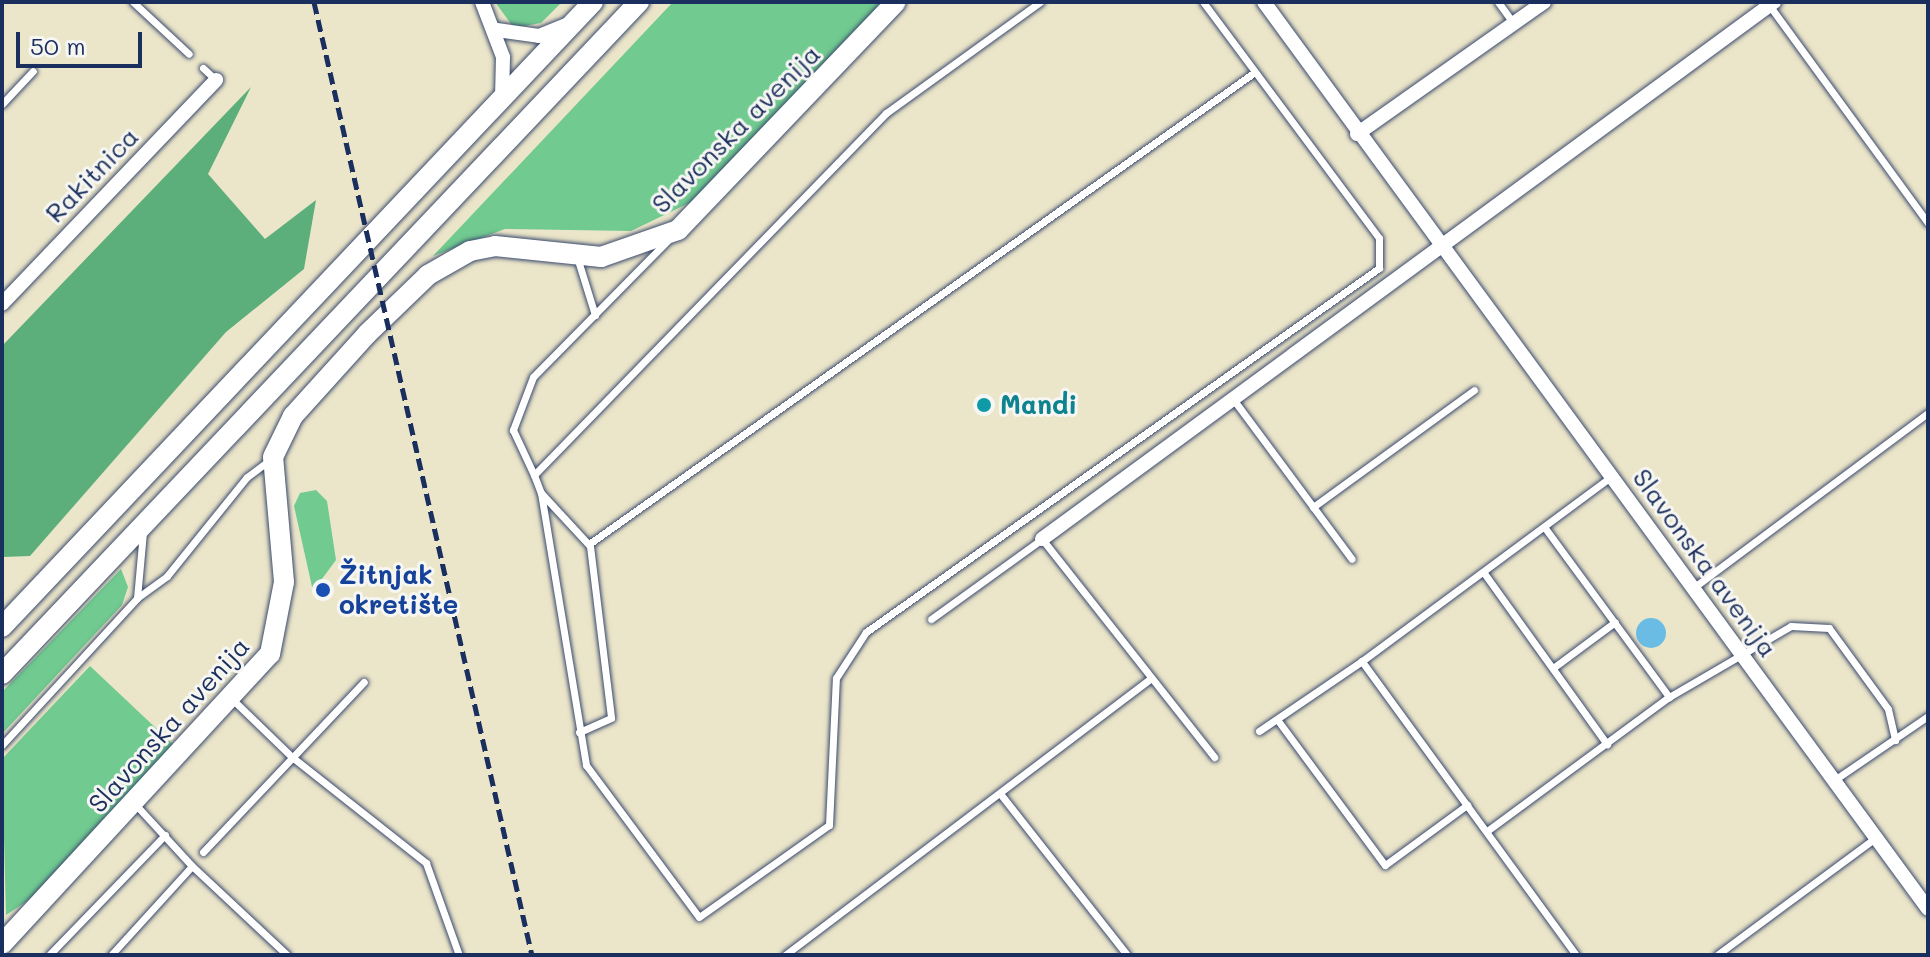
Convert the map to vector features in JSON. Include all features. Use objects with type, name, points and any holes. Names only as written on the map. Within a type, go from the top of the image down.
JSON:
[{"type":"main road","points":[[2,627],[593,2]]},
{"type":"main road","points":[[2,674],[639,2]]},
{"type":"main road","name":"Slavonska avenija","points":[[2,944],[233,700],[270,654],[281,620],[273,457],[293,416],[428,275],[495,246],[575,254],[631,251],[678,230],[896,2]]},
{"type":"street","points":[[482,2],[497,30],[502,98]]},
{"type":"street","name":"Slavonska avenija","points":[[1264,2],[1357,134],[1928,909]]},
{"type":"street","points":[[1357,134],[1544,2]]},
{"type":"street","points":[[1042,539],[1772,4]]},
{"type":"street","points":[[497,30],[539,36],[572,23]]},
{"type":"street","name":"Rakitnica","points":[[2,304],[216,80]]},
{"type":"lane","points":[[133,2],[189,54]]},
{"type":"lane","points":[[534,475],[886,113],[1040,2]]},
{"type":"lane","points":[[678,230],[533,377],[515,417],[513,430],[541,493],[586,765],[699,917],[829,825],[836,678],[866,632],[1379,268],[1379,238],[1203,2]]},
{"type":"lane","points":[[1498,2],[1514,24]]},
{"type":"lane","points":[[1772,4],[1928,223]]},
{"type":"lane","points":[[203,68],[216,80]]},
{"type":"lane","points":[[2,104],[33,71]]},
{"type":"lane","points":[[589,544],[1255,72]]},
{"type":"lane","points":[[575,254],[593,290],[595,315]]},
{"type":"lane","points":[[1313,507],[1474,390]]},
{"type":"lane","points":[[1233,399],[1352,559]]},
{"type":"lane","points":[[1693,588],[1928,413]]},
{"type":"lane","points":[[2,745],[137,598],[167,576],[247,477],[273,457]]},
{"type":"lane","points":[[1259,731],[1279,722],[1611,477]]},
{"type":"lane","points":[[541,493],[589,544],[611,718],[579,732]]},
{"type":"lane","points":[[137,598],[144,524]]},
{"type":"lane","points":[[1545,528],[1669,697]]},
{"type":"lane","points":[[931,619],[1042,539],[1214,757]]},
{"type":"lane","points":[[1484,573],[1607,744]]},
{"type":"lane","points":[[1553,668],[1615,622]]},
{"type":"lane","points":[[1487,831],[1669,697],[1739,653],[1791,626],[1829,628],[1888,709],[1895,740]]},
{"type":"lane","points":[[1362,661],[1576,955]]},
{"type":"lane","points":[[785,955],[1002,796],[1151,678]]},
{"type":"lane","points":[[203,852],[364,682]]},
{"type":"lane","points":[[233,700],[292,757],[426,863],[459,955]]},
{"type":"lane","points":[[1833,781],[1928,716]]},
{"type":"lane","points":[[1279,722],[1385,865],[1467,805]]},
{"type":"lane","points":[[1002,796],[1127,955]]},
{"type":"lane","points":[[135,804],[192,866],[287,955]]},
{"type":"lane","points":[[49,955],[165,835]]},
{"type":"lane","points":[[1717,955],[1875,838]]},
{"type":"lane","points":[[111,955],[192,866]]},
{"type":"green space","points":[[495,2],[562,2],[541,23],[514,28]]},
{"type":"green space","points":[[673,2],[885,2],[710,193],[631,231],[505,229],[433,256]]},
{"type":"green space","points":[[251,87],[208,174],[265,239],[316,200],[304,269],[226,332],[30,556],[2,557],[2,346]]},
{"type":"green space","points":[[316,490],[327,501],[336,560],[313,591],[294,506],[300,493]]},
{"type":"green space","points":[[121,569],[128,587],[122,605],[2,734],[2,692]]},
{"type":"green space","points":[[90,666],[176,747],[29,900],[6,915],[2,759]]},
{"type":"water","points":[[1651,618],[1662,622],[1666,633],[1662,644],[1651,648],[1640,644],[1636,633],[1640,622]]},
{"type":"railway","points":[[314,2],[532,955]]},
{"type":"place","name":"Mandi","points":[[984,405]]},
{"type":"place","name":"Žitnjak okretište","points":[[323,590]]}]
